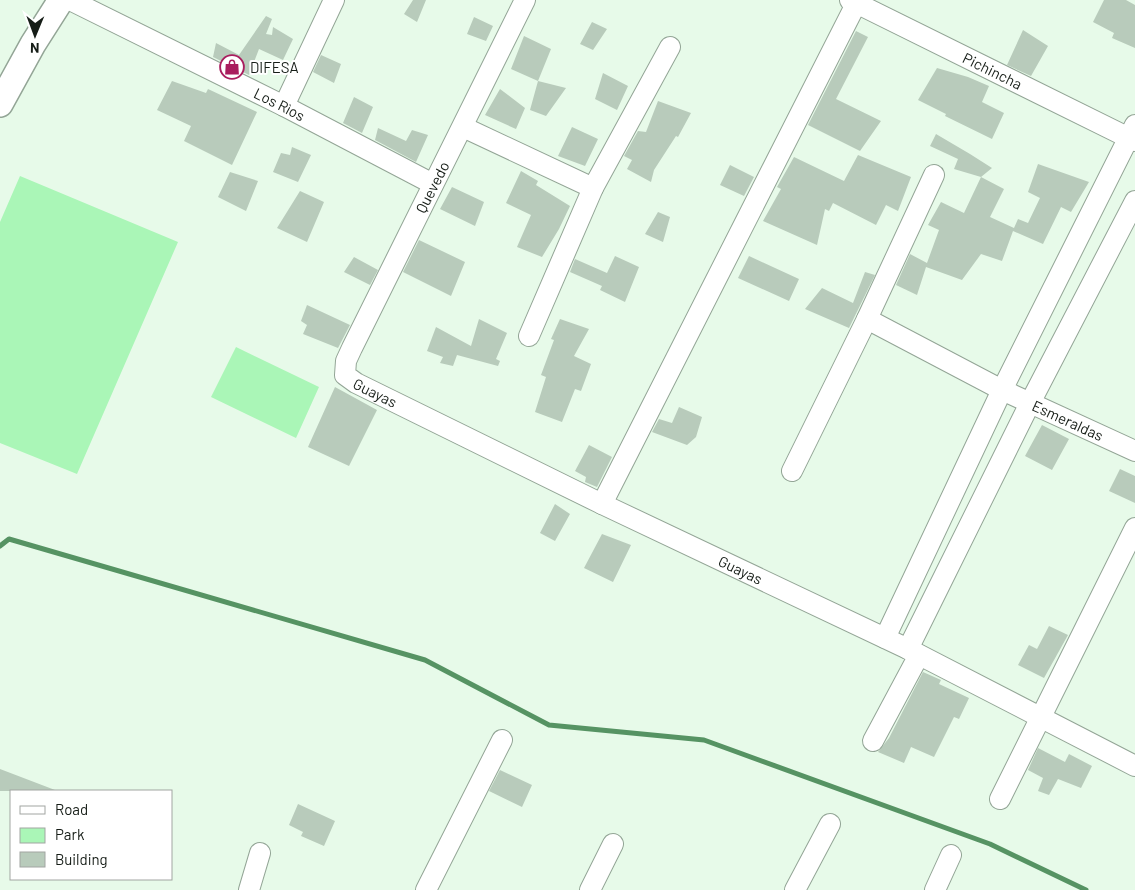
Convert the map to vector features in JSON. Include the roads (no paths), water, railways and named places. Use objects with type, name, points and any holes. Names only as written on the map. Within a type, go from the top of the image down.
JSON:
[{"type":"street","points":[[0,104],[33,44],[61,0]]},
{"type":"street","name":"Los Rìos","points":[[70,0],[284,106],[433,184]]},
{"type":"street","points":[[284,106],[334,0]]},
{"type":"street","name":"Quevedo","points":[[345,375],[346,361],[352,348],[525,0]]},
{"type":"street","points":[[602,504],[854,1]]},
{"type":"street","name":"Pichincha","points":[[854,1],[1133,134]]},
{"type":"street","points":[[529,336],[593,188],[670,47]]},
{"type":"street","points":[[463,127],[593,188]]},
{"type":"street","points":[[884,638],[1002,390],[1133,134]]},
{"type":"street","points":[[792,471],[867,319],[934,175]]},
{"type":"street","points":[[873,741],[1030,403],[1135,200]]},
{"type":"street","name":"Esmeraldas","points":[[867,319],[1002,390],[1135,451]]},
{"type":"street","name":"Guayas","points":[[345,375],[356,383],[602,504],[914,652],[1135,766]]},
{"type":"street","points":[[1000,799],[1135,528]]},
{"type":"street","points":[[426,890],[502,740]]},
{"type":"street","points":[[795,890],[830,824]]},
{"type":"street","points":[[590,890],[613,844]]},
{"type":"street","points":[[249,890],[260,853]]},
{"type":"street","points":[[935,890],[951,855]]},
{"type":"waterway","points":[[0,546],[9,539],[425,660],[549,725],[704,740],[990,844],[1086,890]]},
{"type":"place","name":"DIFESA","points":[[232,67]]}]
